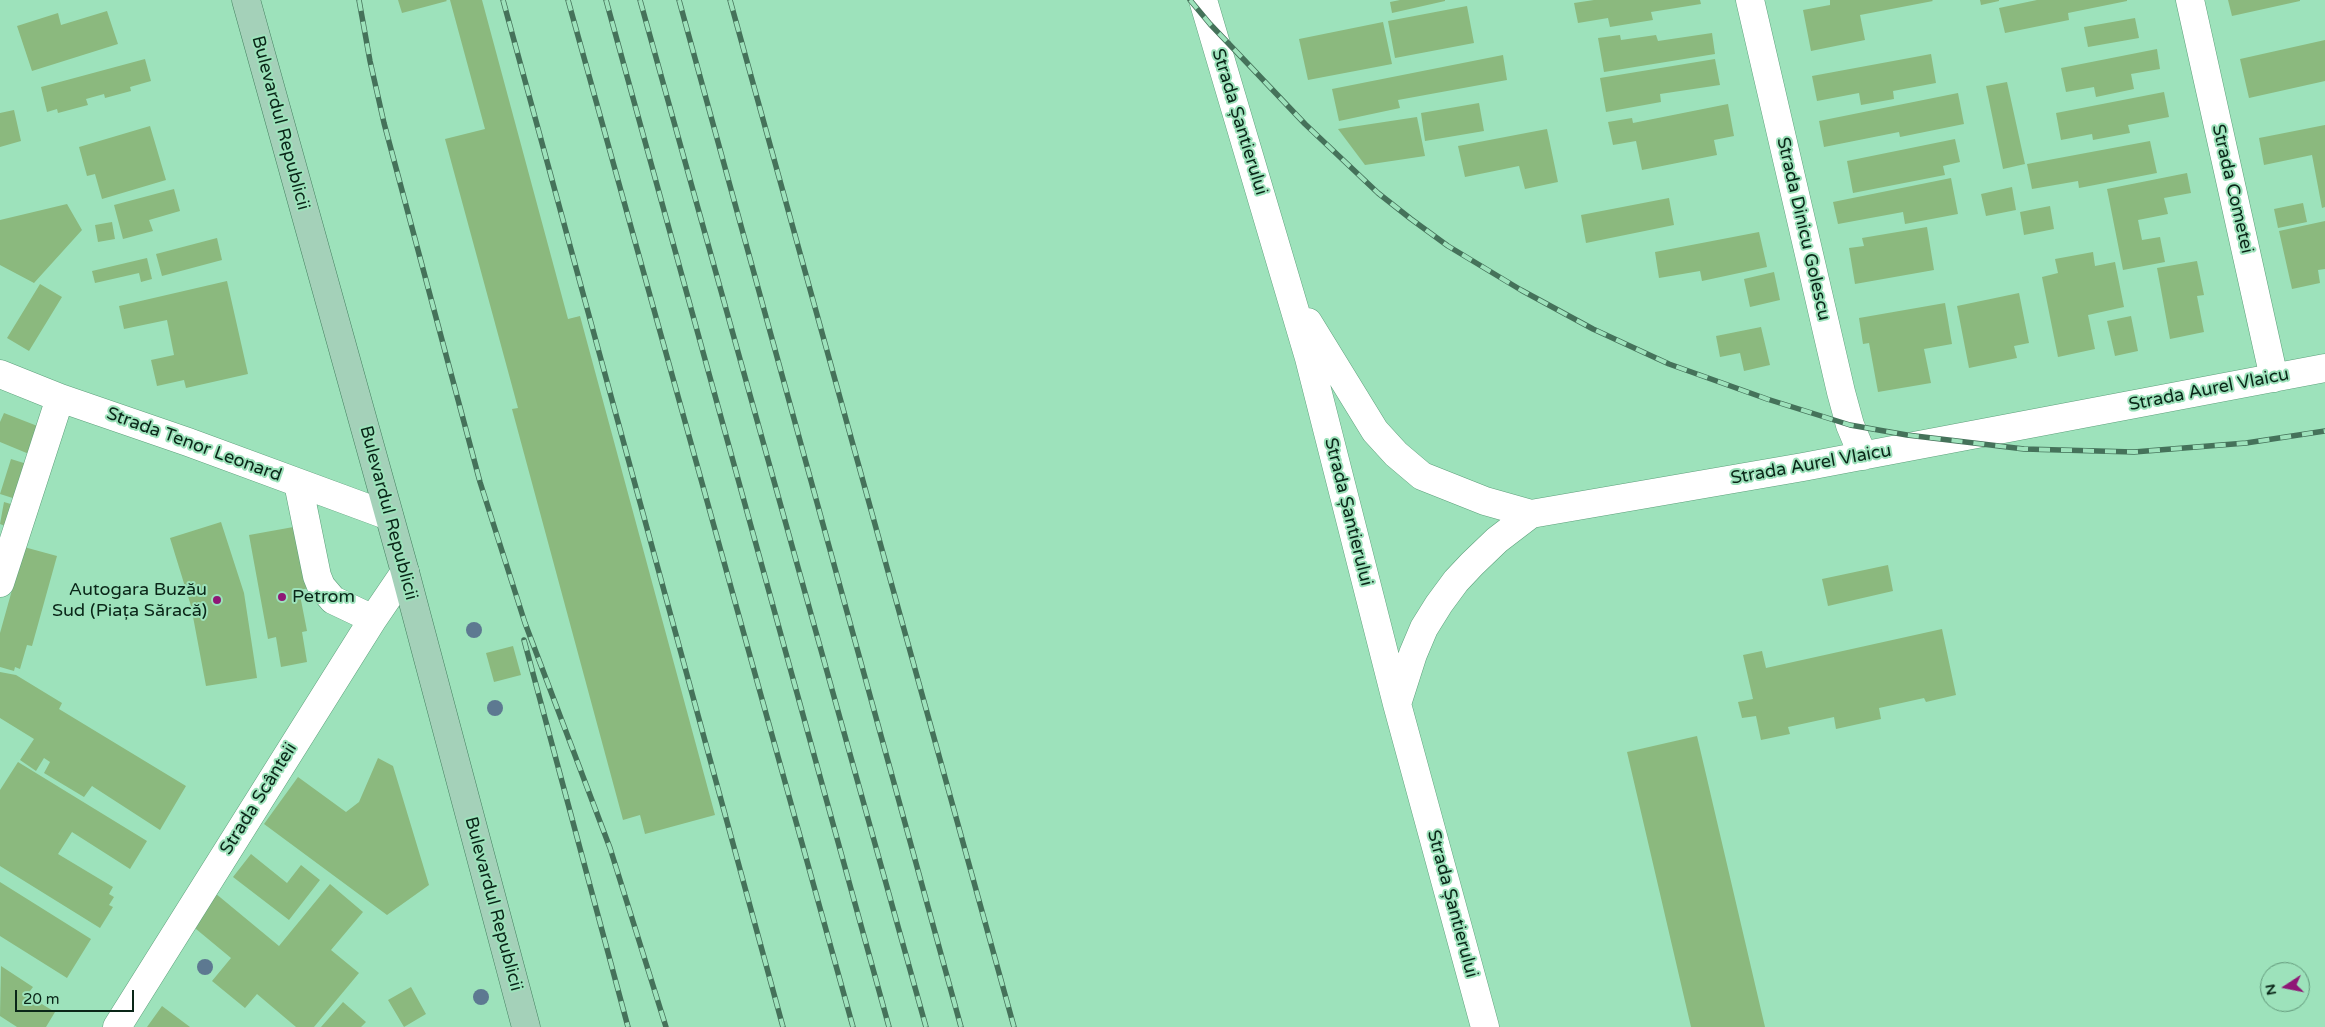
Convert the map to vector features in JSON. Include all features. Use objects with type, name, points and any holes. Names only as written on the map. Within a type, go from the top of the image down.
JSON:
[{"type":"main road","name":"Bulevardul Republicii","points":[[246,0],[405,572],[526,1027]]},
{"type":"street","name":"Strada Șantierului","points":[[1203,0],[1312,368],[1397,704],[1485,1027]]},
{"type":"street","name":"Strada Dinicu Golescu","points":[[1750,0],[1841,392],[1850,426],[1863,456]]},
{"type":"street","name":"Strada Cometei","points":[[2190,0],[2274,378]]},
{"type":"street","points":[[1290,292],[1375,431],[1396,454],[1422,476],[1484,501],[1531,514]]},
{"type":"street","name":"Strada Aurel Vlaicu","points":[[1397,704],[1413,654],[1424,628],[1439,604],[1456,581],[1472,564],[1497,540],[1531,514],[1863,456],[2325,368]]},
{"type":"street","name":"Strada Tenor Leonard","points":[[0,374],[60,398],[188,442],[389,516]]},
{"type":"street","points":[[0,583],[60,398]]},
{"type":"street","points":[[298,482],[317,576],[321,586],[333,600],[373,619]]},
{"type":"street","name":"Strada Scânteii","points":[[117,1027],[373,619],[405,572]]},
{"type":"building","points":[[398,0],[446,0],[447,1],[402,13]]},
{"type":"building","points":[[450,0],[482,0],[568,319],[580,316],[715,815],[645,834],[640,815],[623,820],[512,409],[518,408],[445,139],[485,129]]},
{"type":"building","points":[[1400,0],[1445,1],[1392,13],[1390,2]]},
{"type":"building","points":[[1594,0],[1700,0],[1701,4],[1651,12],[1653,20],[1610,27],[1608,18],[1578,23],[1574,3]]},
{"type":"building","points":[[1830,0],[1933,1],[1860,15],[1865,40],[1811,51],[1803,10],[1830,5]]},
{"type":"building","points":[[1980,0],[1999,0],[1999,1],[1981,5]]},
{"type":"building","points":[[2037,0],[2127,1],[2068,13],[2069,20],[2005,33],[1999,8]]},
{"type":"building","points":[[2228,0],[2300,0],[2300,1],[2232,16]]},
{"type":"building","points":[[1467,6],[1474,43],[1395,58],[1388,21]]},
{"type":"building","points":[[107,11],[118,44],[32,71],[17,26],[58,13],[61,25]]},
{"type":"building","points":[[2135,18],[2139,38],[2088,47],[2084,27]]},
{"type":"building","points":[[1383,22],[1392,64],[1308,80],[1299,39]]},
{"type":"building","points":[[1712,33],[1715,54],[1604,72],[1598,38],[1620,35],[1621,40],[1656,35],[1658,41]]},
{"type":"building","points":[[2325,40],[2325,81],[2249,98],[2240,59]]},
{"type":"building","points":[[2157,49],[2160,69],[2131,74],[2134,89],[2096,97],[2094,87],[2066,92],[2061,68]]},
{"type":"building","points":[[1931,54],[1936,83],[1893,91],[1894,99],[1861,105],[1859,93],[1817,101],[1812,76]]},
{"type":"building","points":[[1503,55],[1507,80],[1398,100],[1400,108],[1339,121],[1332,89]]},
{"type":"building","points":[[145,59],[151,81],[130,87],[131,91],[105,98],[104,94],[86,99],[88,105],[58,113],[57,109],[47,112],[41,87]]},
{"type":"building","points":[[1715,59],[1720,85],[1660,94],[1661,102],[1606,112],[1600,78]]},
{"type":"building","points":[[2007,82],[2025,164],[2003,169],[1986,86]]},
{"type":"building","points":[[2164,92],[2169,117],[2128,125],[2130,133],[2093,140],[2092,134],[2061,140],[2056,113]]},
{"type":"building","points":[[1958,93],[1964,124],[1900,137],[1899,132],[1824,147],[1819,121]]},
{"type":"building","points":[[1479,103],[1484,131],[1425,141],[1421,113]]},
{"type":"building","points":[[1728,104],[1734,136],[1714,140],[1717,155],[1642,170],[1636,141],[1613,145],[1608,122],[1632,118],[1633,123]]},
{"type":"building","points":[[14,110],[21,141],[0,147],[0,113]]},
{"type":"building","points":[[1417,117],[1425,156],[1365,165],[1338,129]]},
{"type":"building","points":[[2325,125],[2325,207],[2322,208],[2312,155],[2264,165],[2259,138]]},
{"type":"building","points":[[150,126],[166,180],[102,199],[95,174],[87,176],[79,147]]},
{"type":"building","points":[[1547,129],[1558,182],[1525,189],[1519,166],[1465,177],[1458,146]]},
{"type":"building","points":[[1955,139],[1960,162],[1943,166],[1945,175],[1853,193],[1847,161]]},
{"type":"building","points":[[2150,141],[2157,173],[2079,188],[2078,181],[2032,189],[2027,164]]},
{"type":"building","points":[[2187,173],[2191,193],[2164,198],[2168,214],[2138,220],[2142,240],[2160,237],[2165,262],[2123,270],[2107,189]]},
{"type":"building","points":[[1951,178],[1958,214],[1905,224],[1903,212],[1838,224],[1833,202]]},
{"type":"building","points":[[2012,187],[2016,210],[1986,216],[1981,194]]},
{"type":"building","points":[[174,189],[180,211],[149,220],[153,231],[123,239],[114,205]]},
{"type":"building","points":[[1669,198],[1674,225],[1586,243],[1581,215]]},
{"type":"building","points":[[2303,203],[2307,222],[2278,228],[2274,209]]},
{"type":"building","points":[[67,204],[82,230],[34,283],[0,265],[0,220]]},
{"type":"building","points":[[2050,206],[2054,229],[2024,235],[2020,212]]},
{"type":"building","points":[[2325,221],[2325,269],[2318,270],[2320,283],[2292,289],[2279,231]]},
{"type":"building","points":[[112,222],[115,239],[98,242],[95,225]]},
{"type":"building","points":[[1927,227],[1934,270],[1855,284],[1849,248],[1864,246],[1862,238]]},
{"type":"building","points":[[1759,232],[1767,267],[1702,281],[1700,271],[1659,278],[1655,252]]},
{"type":"building","points":[[217,238],[222,260],[162,276],[156,254]]},
{"type":"building","points":[[2093,252],[2095,266],[2115,262],[2124,307],[2088,315],[2095,349],[2058,357],[2042,277],[2058,273],[2055,259]]},
{"type":"building","points":[[147,258],[152,279],[141,282],[139,273],[95,283],[92,271]]},
{"type":"building","points":[[2197,261],[2204,295],[2197,296],[2204,332],[2170,339],[2157,268]]},
{"type":"building","points":[[1774,272],[1780,300],[1750,307],[1744,279]]},
{"type":"building","points":[[227,281],[248,374],[186,388],[184,380],[157,386],[151,360],[174,355],[167,320],[124,329],[119,306]]},
{"type":"building","points":[[40,284],[62,297],[29,351],[7,338]]},
{"type":"building","points":[[2019,293],[2029,343],[2014,346],[2017,358],[1969,368],[1957,306]]},
{"type":"building","points":[[1945,303],[1952,344],[1924,349],[1931,383],[1878,392],[1869,343],[1863,344],[1859,318]]},
{"type":"building","points":[[2131,316],[2138,351],[2115,356],[2107,321]]},
{"type":"building","points":[[1761,327],[1770,365],[1744,371],[1740,353],[1720,357],[1716,336]]},
{"type":"building","points":[[4,413],[40,427],[29,454],[0,442],[0,422]]},
{"type":"building","points":[[11,459],[30,465],[19,500],[0,494]]},
{"type":"building","points":[[4,502],[14,505],[8,527],[0,524]]},
{"type":"building","name":"Autogara Buzău Sud (Piața Săracă)","points":[[221,522],[244,593],[257,678],[206,686],[191,606],[170,538]]},
{"type":"building","points":[[299,526],[310,588],[299,590],[307,631],[302,632],[307,662],[281,667],[276,637],[268,639],[249,535]]},
{"type":"building","points":[[24,547],[57,556],[32,646],[27,645],[20,669],[15,667],[14,671],[0,667],[0,633]]},
{"type":"building","points":[[1888,565],[1893,591],[1828,606],[1822,579]]},
{"type":"building","points":[[1942,629],[1956,695],[1926,702],[1924,698],[1879,708],[1881,719],[1836,729],[1834,717],[1788,727],[1790,734],[1761,740],[1756,716],[1742,718],[1738,702],[1753,699],[1743,655],[1762,651],[1766,668]]},
{"type":"building","points":[[513,646],[521,675],[494,682],[486,653]]},
{"type":"building","points":[[0,672],[16,675],[62,703],[59,709],[186,786],[160,830],[92,786],[84,797],[44,773],[50,762],[44,758],[36,771],[20,760],[34,739],[0,718]]},
{"type":"building","points":[[1697,736],[1765,1027],[1691,1027],[1627,752]]},
{"type":"building","points":[[378,758],[393,766],[429,885],[387,915],[264,824],[298,777],[346,812],[359,802]]},
{"type":"building","points":[[18,762],[147,841],[130,869],[72,832],[58,854],[113,887],[109,894],[114,897],[109,905],[113,907],[100,928],[0,866],[0,790]]},
{"type":"building","points":[[251,854],[287,883],[301,865],[320,880],[289,920],[233,877]]},
{"type":"building","points":[[0,882],[91,939],[67,978],[0,936]]},
{"type":"building","points":[[330,884],[363,912],[331,950],[359,973],[314,1027],[296,1027],[257,994],[245,1008],[212,981],[231,958],[190,924],[215,893],[279,946]]},
{"type":"building","points":[[1,966],[33,987],[27,995],[55,1012],[46,1027],[17,1027],[0,1016]]},
{"type":"building","points":[[411,987],[426,1014],[404,1027],[388,1000]]},
{"type":"building","points":[[343,1002],[366,1022],[361,1027],[321,1027]]},
{"type":"building","points":[[162,1006],[190,1027],[147,1027]]},
{"type":"railway","points":[[359,0],[384,123],[480,482],[525,623],[610,848],[666,1027]]},
{"type":"railway","points":[[503,0],[783,1027]]},
{"type":"railway","points":[[568,0],[853,1027]]},
{"type":"railway","points":[[606,0],[889,1027]]},
{"type":"railway","points":[[640,0],[926,1027]]},
{"type":"railway","points":[[679,0],[961,1027]]},
{"type":"railway","points":[[730,0],[1014,1027]]},
{"type":"railway","points":[[1190,0],[1210,24],[1305,124],[1378,193],[1411,219],[1448,246],[1521,290],[1593,329],[1669,364],[1767,399],[1850,425],[1907,435],[2024,449],[2134,452],[2246,443],[2325,431]]},
{"type":"railway","points":[[524,640],[628,1027]]},
{"type":"place","name":"Petrom","points":[[282,597]]},
{"type":"place","name":"Autogara Buzău Sud (Piața Săracă)","points":[[217,600]]}]
